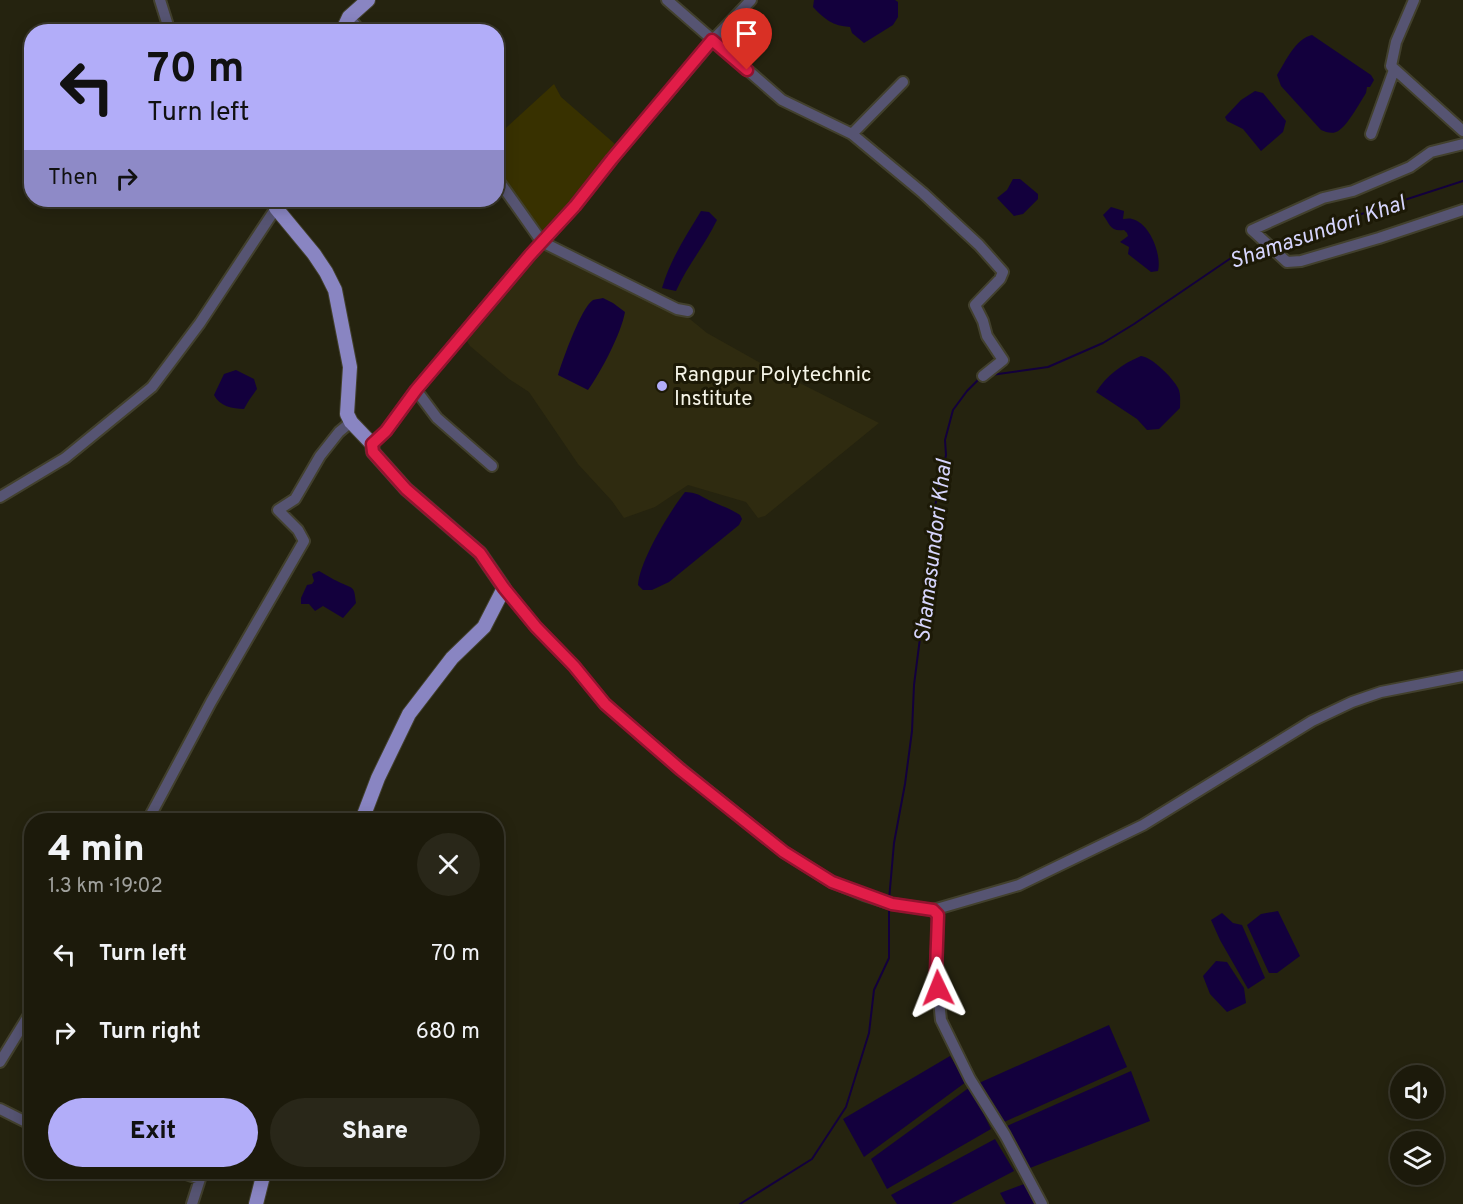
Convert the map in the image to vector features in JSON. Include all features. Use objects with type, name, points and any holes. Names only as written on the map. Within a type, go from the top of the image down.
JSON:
[{"type":"main road","points":[[346,24],[349,17],[368,0]]},
{"type":"main road","points":[[279,207],[314,254],[335,290],[350,367],[347,414],[351,422],[372,444],[373,452],[406,489],[480,553],[504,588],[484,627],[452,658],[409,714],[378,778],[365,813]]},
{"type":"main road","points":[[256,1204],[262,1179]]},
{"type":"street","points":[[160,0],[168,24]]},
{"type":"street","points":[[667,0],[782,100],[852,134],[923,193],[979,245],[1004,272],[975,305],[991,346],[1003,360],[983,376]]},
{"type":"street","points":[[372,444],[386,431],[416,390],[575,206],[712,40],[751,0]]},
{"type":"street","points":[[1371,134],[1394,70],[1391,66],[1396,42],[1414,0]]},
{"type":"street","points":[[349,17],[355,24]]},
{"type":"street","points":[[1391,66],[1463,131]]},
{"type":"street","points":[[852,134],[903,82]]},
{"type":"street","points":[[1463,144],[1431,152],[1410,167],[1353,191],[1323,198],[1252,230],[1287,262],[1301,261],[1463,210]]},
{"type":"street","points":[[504,188],[542,242],[676,309],[688,311]]},
{"type":"street","points":[[0,497],[65,458],[152,387],[201,323],[272,207]]},
{"type":"street","points":[[416,390],[437,418],[492,466]]},
{"type":"street","points":[[152,813],[304,541],[298,530],[278,510],[295,499],[320,456],[339,432],[351,422]]},
{"type":"street","points":[[504,588],[605,704],[681,770],[784,852],[832,882],[887,902],[933,910],[1019,885],[1143,825],[1312,721],[1352,702],[1381,692],[1463,676]]},
{"type":"street","points":[[933,910],[938,915],[936,971],[941,1020],[970,1079],[1005,1135],[1042,1204]]},
{"type":"street","points":[[0,1062],[24,1023]]},
{"type":"street","points":[[0,1109],[24,1121]]},
{"type":"street","points":[[192,1204],[200,1179]]},
{"type":"shaded area","points":[[814,0],[895,0],[898,2],[898,17],[893,25],[864,43],[852,33],[850,27],[829,21],[821,15],[813,7]]},
{"type":"shaded area","points":[[1312,35],[1371,75],[1374,80],[1370,87],[1367,87],[1366,93],[1348,121],[1334,133],[1321,130],[1281,86],[1277,75],[1296,46]]},
{"type":"shaded area","points":[[554,84],[561,97],[615,144],[575,197],[533,242],[504,191],[504,130]]},
{"type":"shaded area","points":[[1255,91],[1263,93],[1286,121],[1283,132],[1261,151],[1243,129],[1227,121],[1225,117],[1241,100]]},
{"type":"shaded area","points":[[1013,179],[1020,179],[1038,194],[1038,199],[1023,214],[1014,216],[997,198],[1007,190]]},
{"type":"shaded area","points":[[1111,207],[1124,211],[1123,219],[1138,222],[1149,233],[1158,257],[1158,271],[1151,272],[1128,254],[1129,247],[1120,242],[1128,236],[1127,233],[1124,230],[1113,229],[1103,215]]},
{"type":"shaded area","points":[[701,211],[709,212],[717,220],[676,291],[662,288],[674,258]]},
{"type":"shaded area","name":"Rangpur Polytechnic Institute","points":[[545,242],[685,315],[707,333],[764,365],[879,423],[765,516],[758,518],[746,502],[688,485],[655,507],[624,518],[612,501],[578,464],[529,392],[509,379],[470,346],[464,337]]},
{"type":"shaded area","points":[[603,298],[625,312],[610,352],[588,390],[558,375],[583,313],[593,300]]},
{"type":"shaded area","points":[[1141,356],[1151,360],[1162,369],[1180,392],[1180,408],[1159,429],[1147,430],[1137,419],[1096,392],[1116,371]]},
{"type":"shaded area","points":[[236,370],[254,379],[257,389],[244,409],[227,406],[219,402],[214,395],[224,374]]},
{"type":"shaded area","points":[[685,492],[697,494],[730,509],[742,519],[739,525],[669,582],[652,590],[643,590],[638,585],[644,563],[664,523]]},
{"type":"shaded area","points":[[319,571],[354,591],[356,603],[343,618],[323,606],[315,611],[309,604],[301,604],[301,598],[307,585],[314,581],[312,574]]},
{"type":"shaded area","points":[[1278,911],[1300,956],[1277,973],[1269,973],[1247,925],[1261,914]]},
{"type":"shaded area","points":[[1222,913],[1233,923],[1242,925],[1265,978],[1248,989],[1211,920]]},
{"type":"shaded area","points":[[1216,961],[1227,962],[1244,988],[1246,1003],[1227,1012],[1210,994],[1203,976]]},
{"type":"shaded area","points":[[1109,1025],[1127,1067],[1004,1122],[979,1083]]},
{"type":"shaded area","points":[[950,1056],[966,1082],[864,1157],[843,1119]]},
{"type":"shaded area","points":[[1131,1071],[1150,1121],[1030,1168],[1007,1126]]},
{"type":"shaded area","points":[[970,1087],[991,1129],[887,1189],[871,1159]]},
{"type":"shaded area","points":[[995,1139],[1014,1171],[951,1204],[897,1204],[891,1195]]},
{"type":"shaded area","points":[[1027,1183],[1038,1204],[1006,1204],[1000,1193]]},
{"type":"waterway","name":"Shamasundori Khal","points":[[1272,243],[1463,181]]},
{"type":"waterway","name":"Shamasundori Khal","points":[[991,375],[1048,367],[1103,343],[1231,258],[1241,257],[1264,247]]},
{"type":"waterway","name":"Shamasundori Khal","points":[[889,900],[894,843],[912,731],[914,685],[927,583],[932,520],[946,455],[945,440],[953,410],[980,378]]},
{"type":"waterway","name":"Shamasundori Khal","points":[[740,1204],[812,1159],[846,1107],[869,1033],[874,990],[889,958],[889,909]]},
{"type":"place","name":"Rangpur Polytechnic Institute","points":[[662,386]]},
{"type":"route","points":[[747,70],[712,40],[575,206],[530,255],[416,390],[386,431],[372,444],[373,452],[406,489],[480,553],[504,588],[536,627],[574,666],[605,704],[681,770],[784,852],[832,882],[892,904],[933,910],[938,915],[936,971],[938,988]]}]
